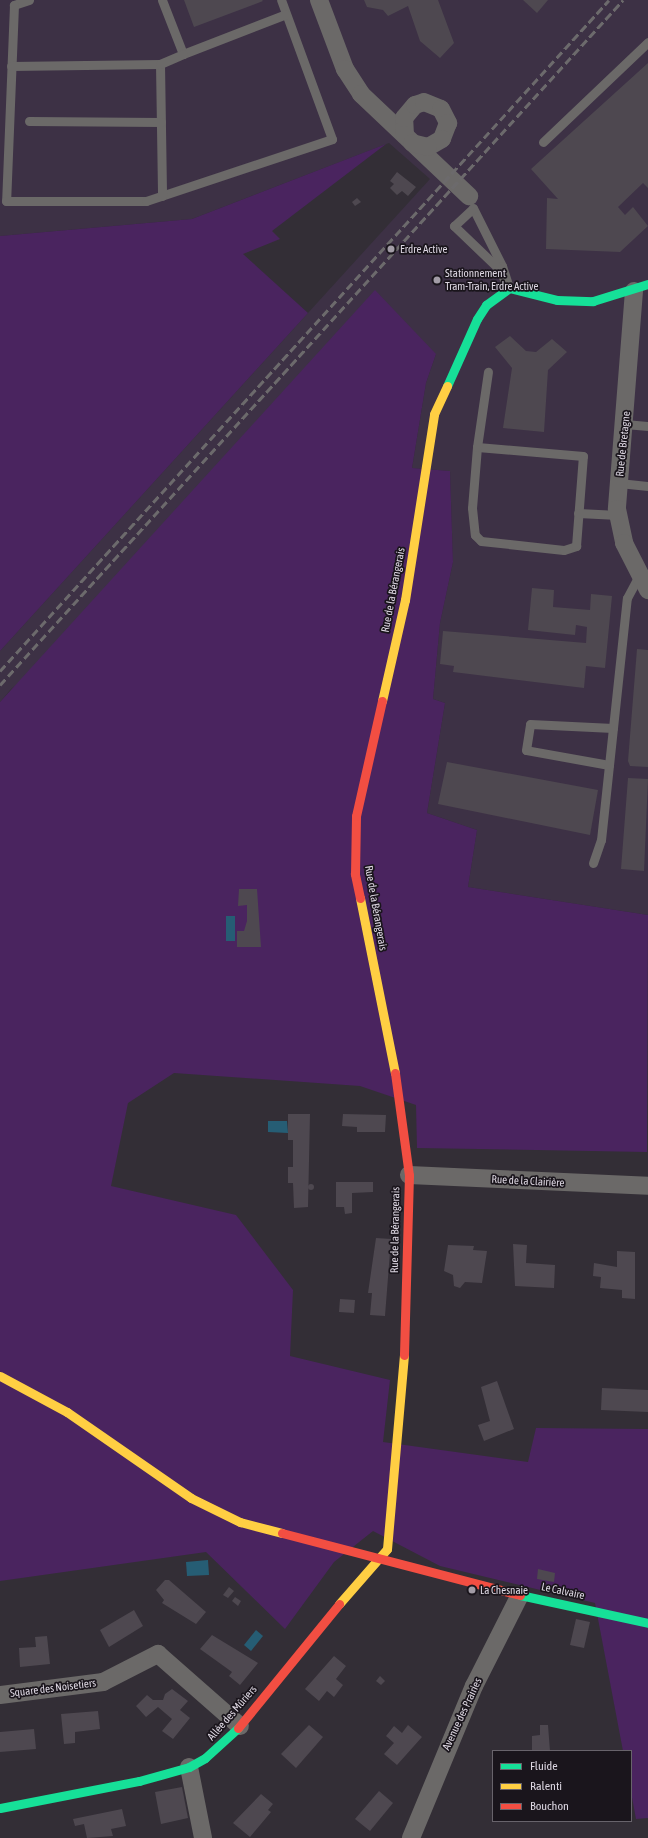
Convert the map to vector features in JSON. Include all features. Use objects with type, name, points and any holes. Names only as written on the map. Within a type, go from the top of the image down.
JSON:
[{"type":"street","points":[[319,0],[345,68],[361,94],[467,197]]},
{"type":"street","points":[[509,288],[557,300],[593,301],[641,287]]},
{"type":"street","name":"Rue de Bretagne","points":[[641,287],[619,483],[618,515],[624,543],[646,586]]},
{"type":"street","name":"Rue de la Bérangerais","points":[[381,1558],[387,1549],[392,1527],[402,1405],[408,1175],[401,1100],[355,874],[356,816],[405,600],[434,414],[477,319],[486,306],[509,288]]},
{"type":"street","name":"Rue de la Clairière","points":[[408,1175],[648,1186]]},
{"type":"street","name":"Le Calvaire","points":[[0,1376],[67,1412],[205,1506],[240,1522],[520,1595],[645,1619]]},
{"type":"street","name":"Allée des Mûriers","points":[[0,1808],[139,1781],[189,1767],[222,1746],[240,1726],[371,1564],[381,1558]]},
{"type":"street","name":"Avenue des Prairies","points":[[411,1838],[474,1686],[520,1595]]},
{"type":"street","name":"Square des Noisetiers","points":[[0,1695],[103,1682],[158,1654],[240,1726]]},
{"type":"street","points":[[189,1767],[203,1838]]},
{"type":"lane","points":[[29,0],[14,5],[6,201],[146,201],[332,139],[281,0]]},
{"type":"lane","points":[[162,0],[183,54]]},
{"type":"lane","points":[[11,66],[160,64],[286,14]]},
{"type":"lane","points":[[543,142],[648,42]]},
{"type":"lane","points":[[160,64],[162,196]]},
{"type":"lane","points":[[29,121],[161,122]]},
{"type":"lane","points":[[467,197],[454,226],[498,268],[509,288]]},
{"type":"lane","points":[[467,197],[509,288]]},
{"type":"lane","points":[[478,447],[583,456],[576,546],[564,550],[481,541],[475,535],[472,508],[478,447],[488,372]]},
{"type":"lane","points":[[625,424],[648,426]]},
{"type":"lane","points":[[619,483],[648,486]]},
{"type":"lane","points":[[578,513],[618,515]]},
{"type":"lane","points":[[593,863],[601,840],[627,598],[646,586]]},
{"type":"lane","points":[[609,764],[526,750],[530,724],[613,728]]},
{"type":"shaded area","points":[[0,0],[648,0],[648,915],[468,887],[477,830],[427,813],[445,703],[433,699],[440,623],[453,562],[450,471],[412,468],[426,383],[436,354],[11,689],[0,702],[0,651],[430,179],[389,143],[192,219],[0,236]]},
{"type":"shaded area","points":[[386,144],[272,231],[280,239],[243,254],[308,313],[0,651],[0,236],[192,219]]},
{"type":"shaded area","points":[[375,290],[436,354],[426,383],[412,468],[450,471],[453,562],[440,623],[433,699],[445,703],[427,813],[477,830],[468,887],[648,915],[647,1152],[417,1148],[416,1105],[360,1086],[174,1073],[128,1103],[111,1186],[236,1215],[293,1290],[290,1356],[390,1380],[383,1442],[528,1462],[536,1428],[648,1429],[648,1818],[636,1819],[632,1797],[632,1750],[623,1750],[595,1603],[440,1566],[373,1531],[334,1562],[285,1629],[206,1552],[0,1581],[0,702]]},
{"type":"water","points":[[226,916],[235,916],[235,941],[226,941]]},
{"type":"water","points":[[268,1121],[287,1121],[288,1133],[268,1132]]},
{"type":"water","points":[[208,1560],[209,1575],[187,1576],[186,1562]]},
{"type":"water","points":[[256,1630],[263,1636],[251,1651],[244,1645]]},
{"type":"building","points":[[184,0],[262,0],[263,1],[194,27]]},
{"type":"building","points":[[364,0],[438,0],[454,43],[440,58],[420,41],[408,6],[388,16],[383,10],[367,7]]},
{"type":"building","points":[[523,0],[548,0],[537,13]]},
{"type":"building","points":[[648,63],[648,188],[643,183],[618,207],[625,215],[633,207],[648,226],[620,252],[546,249],[547,198],[558,199],[531,169]]},
{"type":"building","points":[[397,172],[416,187],[408,196],[402,191],[397,195],[390,188],[394,184],[390,181]]},
{"type":"building","points":[[357,198],[361,202],[355,206],[352,202]]},
{"type":"building","points":[[510,336],[526,351],[536,352],[552,339],[567,352],[548,370],[544,432],[503,428],[512,368],[495,347]]},
{"type":"building","points":[[532,588],[554,590],[553,607],[590,610],[591,594],[612,596],[605,668],[586,666],[584,688],[453,672],[454,666],[440,664],[443,631],[586,643],[587,627],[576,625],[575,635],[528,630]]},
{"type":"building","points":[[637,649],[648,650],[648,767],[630,766],[628,761]]},
{"type":"building","points":[[447,762],[598,790],[590,835],[438,804]]},
{"type":"building","points":[[628,778],[648,779],[644,871],[621,869]]},
{"type":"building","points":[[239,889],[257,889],[261,947],[237,947],[237,931],[244,931],[247,921],[247,905],[238,906]]},
{"type":"building","points":[[288,1114],[310,1114],[308,1207],[294,1208],[293,1183],[288,1183],[288,1167],[293,1167],[293,1140],[288,1140]]},
{"type":"building","points":[[343,1114],[386,1115],[385,1132],[357,1132],[357,1127],[342,1126]]},
{"type":"building","points":[[336,1182],[373,1182],[373,1192],[352,1193],[352,1213],[345,1214],[344,1207],[336,1207]]},
{"type":"building","points":[[311,1184],[314,1187],[311,1190],[308,1187]]},
{"type":"building","points":[[376,1238],[391,1239],[385,1316],[370,1315],[372,1293],[368,1293]]},
{"type":"building","points":[[513,1244],[527,1245],[526,1263],[555,1265],[554,1288],[515,1286]]},
{"type":"building","points":[[448,1245],[474,1246],[473,1250],[487,1251],[482,1283],[465,1282],[460,1288],[454,1286],[453,1275],[444,1271]]},
{"type":"building","points":[[617,1251],[635,1252],[635,1299],[622,1298],[622,1290],[600,1288],[601,1277],[593,1276],[594,1263],[617,1267]]},
{"type":"building","points":[[340,1299],[355,1300],[354,1313],[339,1312]]},
{"type":"building","points":[[497,1381],[514,1429],[484,1441],[478,1425],[490,1421],[481,1387]]},
{"type":"building","points":[[602,1388],[648,1390],[648,1412],[601,1410]]},
{"type":"building","points":[[538,1569],[555,1573],[554,1582],[537,1579]]},
{"type":"building","points":[[165,1580],[169,1580],[206,1612],[196,1624],[162,1603],[164,1600],[156,1590]]},
{"type":"building","points":[[229,1587],[234,1591],[228,1598],[223,1595]]},
{"type":"building","points":[[235,1597],[241,1601],[238,1606],[232,1601]]},
{"type":"building","points":[[134,1610],[143,1626],[109,1647],[100,1630]]},
{"type":"building","points":[[576,1619],[590,1622],[584,1648],[570,1645]]},
{"type":"building","points":[[212,1635],[258,1663],[240,1685],[229,1676],[232,1672],[200,1649]]},
{"type":"building","points":[[47,1636],[50,1664],[20,1667],[19,1648],[36,1647],[35,1637]]},
{"type":"building","points":[[334,1656],[346,1666],[336,1679],[343,1685],[334,1697],[327,1691],[319,1701],[305,1689]]},
{"type":"building","points":[[380,1676],[385,1681],[381,1685],[376,1681]]},
{"type":"building","points":[[172,1689],[188,1701],[180,1710],[190,1718],[173,1739],[162,1731],[172,1719],[158,1707],[146,1717],[136,1706],[147,1695],[153,1700],[163,1700],[165,1694]]},
{"type":"building","points":[[98,1711],[100,1729],[75,1732],[75,1743],[64,1744],[61,1714]]},
{"type":"building","points":[[309,1725],[323,1737],[296,1768],[281,1754]]},
{"type":"building","points":[[408,1725],[422,1737],[397,1765],[384,1754],[394,1743],[386,1736],[394,1726],[402,1733]]},
{"type":"building","points":[[540,1725],[548,1725],[550,1750],[532,1750],[532,1736],[540,1735]]},
{"type":"building","points":[[34,1729],[36,1749],[0,1752],[0,1732]]},
{"type":"building","points":[[182,1787],[188,1818],[161,1824],[155,1792]]},
{"type":"building","points":[[379,1791],[393,1803],[370,1831],[355,1819]]},
{"type":"building","points":[[261,1794],[273,1804],[268,1810],[271,1812],[250,1837],[233,1823]]},
{"type":"building","points":[[122,1809],[126,1826],[111,1829],[113,1836],[87,1838],[84,1824],[75,1826],[73,1819]]},
{"type":"railway","points":[[0,671],[609,0]]},
{"type":"railway","points":[[0,685],[623,0]]},
{"type":"traffic: fast","points":[[447,386],[477,319],[486,305],[509,288],[557,300],[593,301],[648,284]]},
{"type":"traffic: fast","points":[[520,1595],[648,1623]]},
{"type":"traffic: fast","points":[[0,1808],[139,1781],[189,1767],[205,1758],[238,1728]]},
{"type":"traffic: slow","points":[[382,701],[405,600],[434,414],[447,386]]},
{"type":"traffic: slow","points":[[360,898],[395,1073]]},
{"type":"traffic: slow","points":[[339,1604],[387,1549],[404,1355]]},
{"type":"traffic: slow","points":[[0,1376],[67,1412],[191,1498],[240,1522],[282,1533]]},
{"type":"traffic: jam","points":[[360,898],[355,874],[356,816],[382,701]]},
{"type":"traffic: jam","points":[[395,1073],[409,1175],[404,1355]]},
{"type":"traffic: jam","points":[[282,1533],[520,1595]]},
{"type":"traffic: jam","points":[[238,1728],[339,1604]]},
{"type":"place","name":"Erdre Active","points":[[391,249]]},
{"type":"place","name":"Stationnement Tram-Train, Erdre Active","points":[[437,280]]},
{"type":"place","name":"La Chesnaie","points":[[472,1590]]}]
